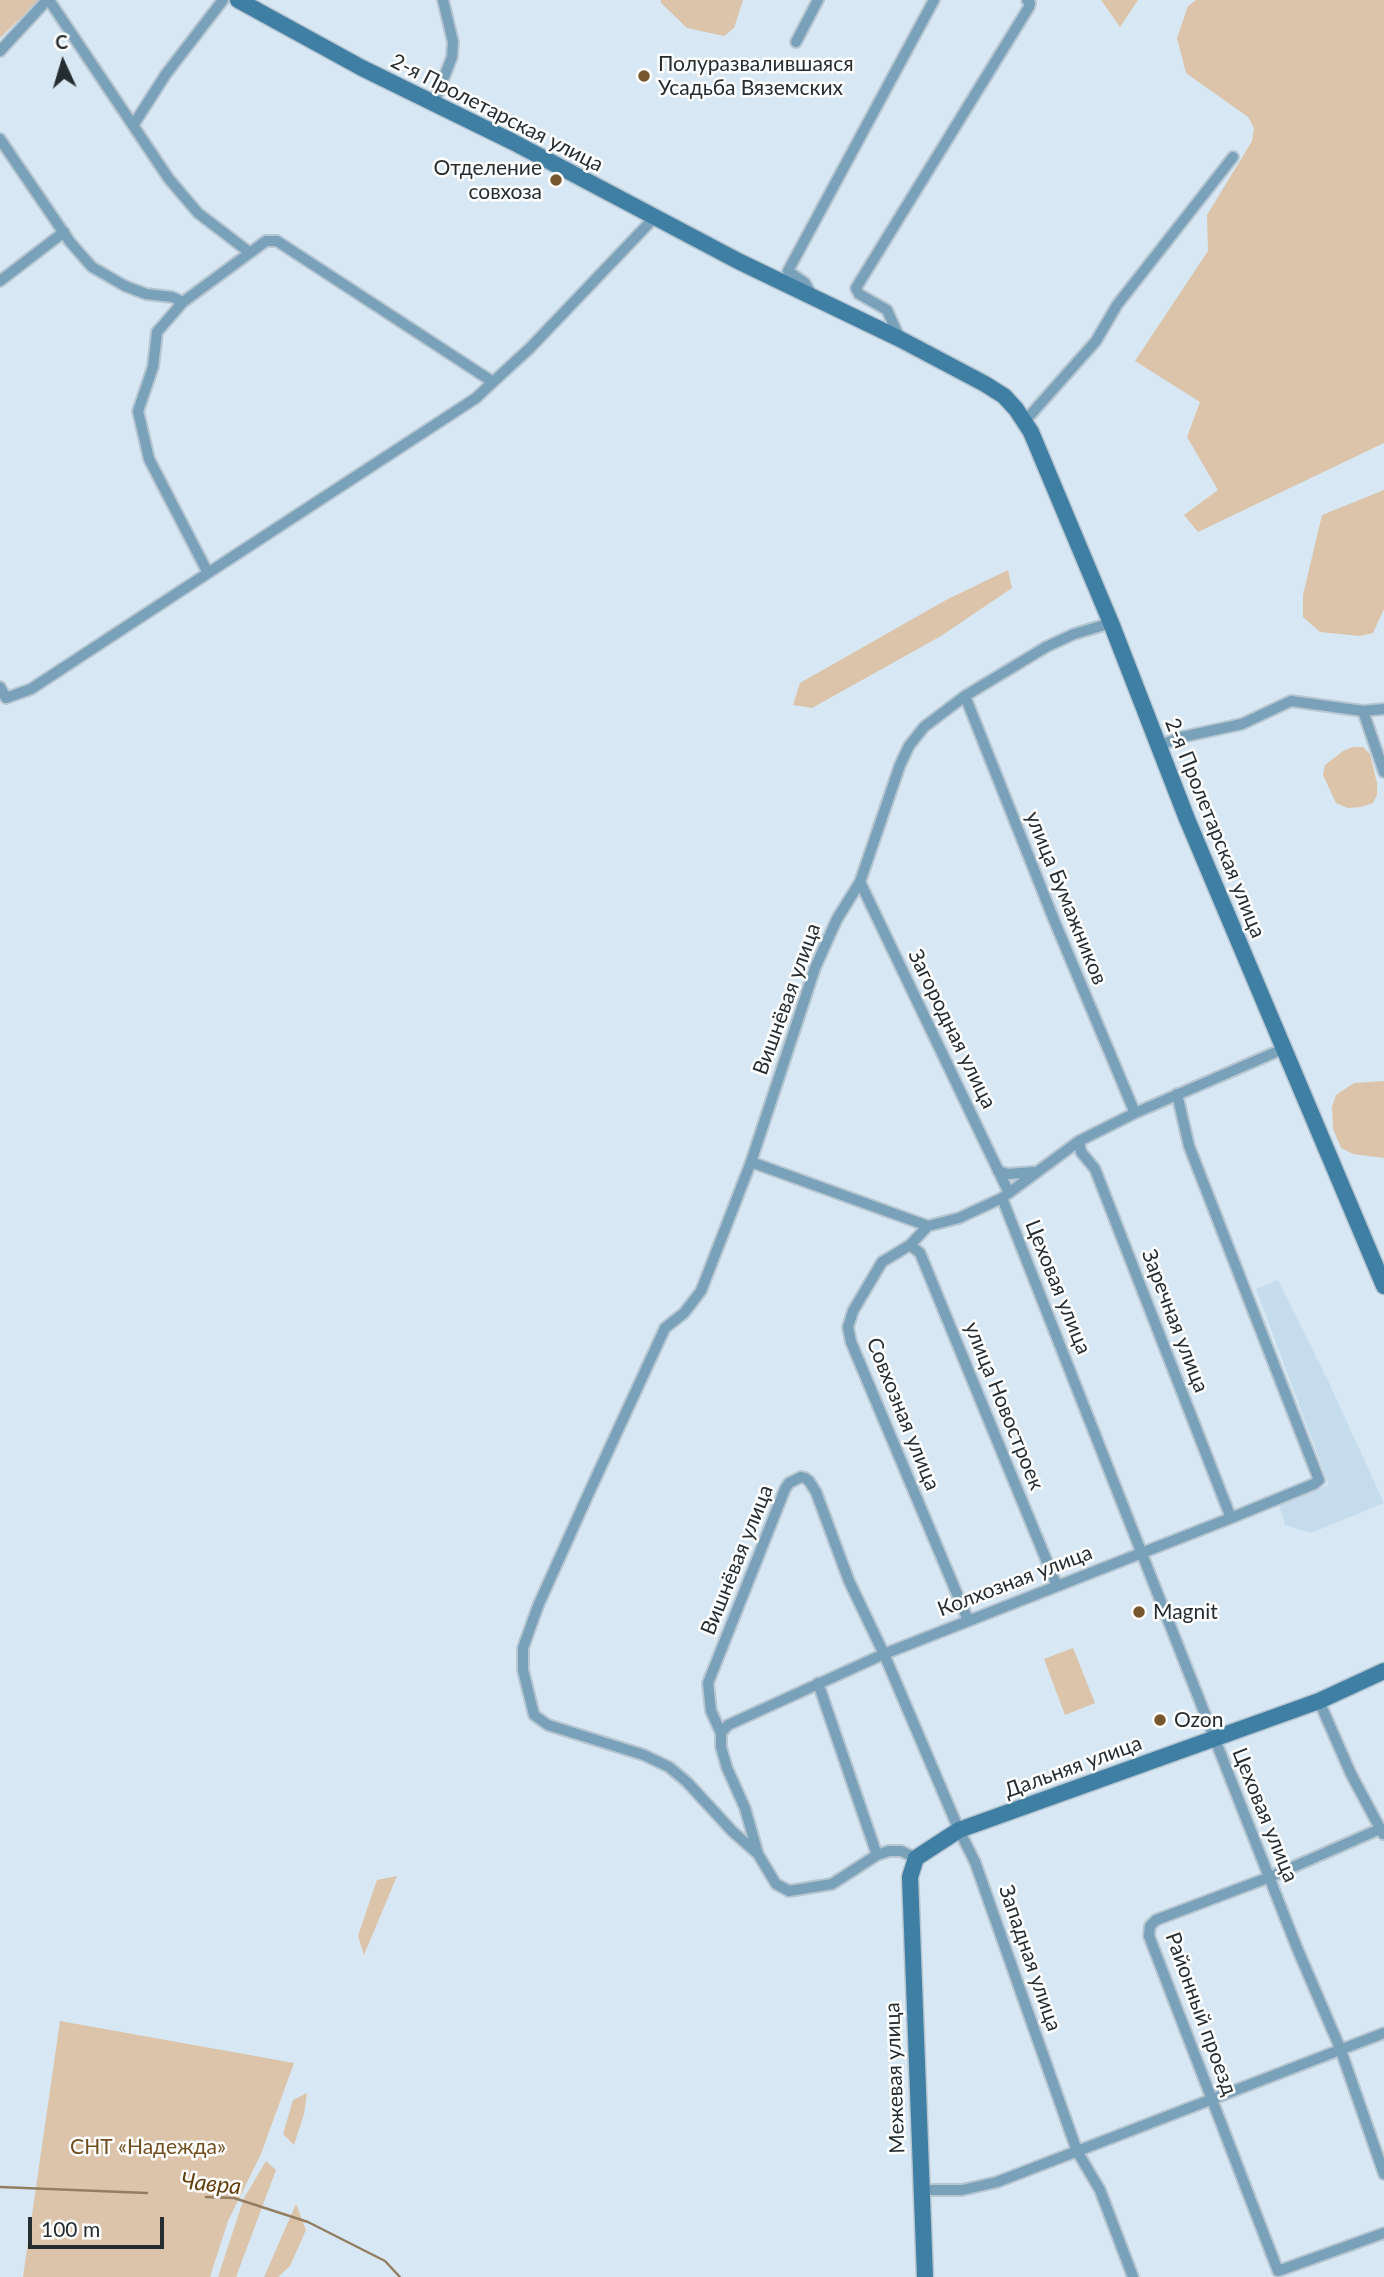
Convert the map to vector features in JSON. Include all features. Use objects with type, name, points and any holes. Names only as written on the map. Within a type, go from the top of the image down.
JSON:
[{"type":"main road","name":"2-я Пролетарская улица","points":[[239,0],[362,68],[513,142],[738,261],[900,339],[1004,396],[1025,421],[1111,623],[1158,746],[1283,1049],[1384,1286]]},
{"type":"main road","name":"Дальняя улица","points":[[916,1858],[958,1830],[1319,1701],[1384,1671]]},
{"type":"main road","name":"Межевая улица","points":[[916,1858],[910,1877],[925,2277]]},
{"type":"street","points":[[0,51],[48,0],[169,179],[198,213],[249,252]]},
{"type":"street","points":[[134,124],[173,64],[223,0]]},
{"type":"street","points":[[434,103],[452,57],[453,42],[443,0]]},
{"type":"street","points":[[796,42],[818,0]]},
{"type":"street","points":[[811,294],[805,283],[788,271],[934,0]]},
{"type":"street","points":[[900,339],[887,310],[859,294],[856,288],[1029,8],[1030,3],[1027,0]]},
{"type":"street","points":[[0,139],[64,232],[92,267],[125,286],[146,294],[172,297],[183,302]]},
{"type":"street","points":[[1025,421],[1096,341],[1117,305],[1233,157]]},
{"type":"street","points":[[0,687],[6,698],[31,689],[476,398],[530,348],[654,218]]},
{"type":"street","points":[[0,281],[64,232]]},
{"type":"street","points":[[208,573],[149,459],[138,411],[153,367],[157,331],[183,302],[265,241],[277,241],[494,382]]},
{"type":"street","name":"Вишнёвая улица","points":[[758,1853],[732,1831],[687,1782],[669,1767],[644,1755],[548,1725],[534,1715],[523,1670],[523,1648],[538,1606],[665,1328],[684,1313],[701,1291],[751,1162],[815,968],[837,919],[860,882],[909,746],[924,727],[965,696],[1046,647],[1074,634],[1111,623]]},
{"type":"street","name":"улица Бумажников","points":[[965,696],[1039,884],[1135,1113]]},
{"type":"street","points":[[1158,746],[1189,735],[1242,724],[1291,701],[1363,711],[1384,709]]},
{"type":"street","points":[[1363,711],[1384,772]]},
{"type":"street","name":"Загородная улица","points":[[860,882],[999,1171],[1005,1195]]},
{"type":"street","points":[[751,1162],[928,1226],[959,1218],[1005,1195],[1079,1141],[1135,1113],[1283,1049]]},
{"type":"street","name":"Колхозная улица","points":[[724,1729],[884,1654],[1231,1518],[1318,1480],[1189,1146],[1177,1094]]},
{"type":"street","name":"Заречная улица","points":[[1079,1141],[1081,1152],[1095,1169],[1231,1518]]},
{"type":"street","points":[[999,1171],[1008,1174],[1038,1171]]},
{"type":"street","name":"Цеховая улица","points":[[1005,1195],[1214,1739],[1316,1997],[1340,2048],[1384,2174]]},
{"type":"street","name":"Совхозная улица","points":[[928,1226],[910,1245],[882,1262],[853,1311],[848,1327],[851,1342],[968,1620]]},
{"type":"street","name":"улица Новостроек","points":[[910,1245],[920,1253],[1057,1586]]},
{"type":"street","name":"Вишнёвая улица","points":[[724,1729],[710,1711],[708,1683],[785,1489],[789,1483],[801,1477],[809,1481],[816,1492],[849,1581],[884,1654]]},
{"type":"street","name":"Западная улица","points":[[884,1654],[958,1830],[975,1862],[1077,2151],[1100,2190],[1133,2277]]},
{"type":"street","points":[[818,1683],[877,1855]]},
{"type":"street","points":[[1319,1701],[1351,1774],[1382,1832]]},
{"type":"street","points":[[724,1729],[721,1747],[727,1768],[745,1808],[758,1853],[776,1884],[789,1891],[832,1884],[877,1855],[888,1851],[901,1852],[916,1858]]},
{"type":"street","name":"Районный проезд","points":[[1382,1832],[1156,1920],[1150,1926],[1149,1936],[1278,2271],[1384,2233]]},
{"type":"street","points":[[920,2190],[981,2187],[1384,2033]]},
{"type":"shaded area","points":[[1278,1280],[1384,1503],[1311,1533],[1285,1525],[1279,1504],[1329,1485],[1256,1289]]},
{"type":"green space","points":[[0,0],[39,0],[0,38]]},
{"type":"green space","points":[[661,0],[743,0],[734,28],[724,36],[687,28]]},
{"type":"green space","points":[[1101,0],[1138,0],[1120,27]]},
{"type":"green space","points":[[1196,0],[1384,0],[1384,443],[1198,532],[1184,515],[1218,490],[1187,437],[1200,402],[1135,361],[1208,251],[1207,215],[1252,141],[1254,128],[1248,117],[1186,73],[1177,38],[1188,6]]},
{"type":"green space","points":[[1384,490],[1384,609],[1373,633],[1360,636],[1320,632],[1303,617],[1303,595],[1322,515]]},
{"type":"green space","points":[[1008,570],[1012,588],[941,636],[812,708],[793,705],[800,683],[946,600]]},
{"type":"green space","points":[[1353,747],[1363,747],[1370,754],[1377,795],[1373,803],[1348,808],[1336,803],[1323,775],[1325,765]]},
{"type":"green space","points":[[1384,1081],[1384,1158],[1353,1154],[1341,1148],[1333,1129],[1332,1107],[1336,1095],[1354,1083]]},
{"type":"green space","points":[[1073,1648],[1095,1703],[1065,1715],[1044,1659]]},
{"type":"green space","points":[[397,1876],[364,1955],[358,1936],[377,1880]]},
{"type":"green space","name":"СНТ «Надежда»","points":[[60,2021],[294,2063],[261,2154],[228,2221],[210,2277],[23,2277]]},
{"type":"green space","points":[[307,2093],[304,2114],[294,2145],[283,2134],[293,2100]]},
{"type":"green space","points":[[266,2161],[276,2170],[236,2277],[218,2277],[244,2198]]},
{"type":"green space","points":[[296,2204],[306,2230],[290,2266],[278,2277],[264,2277]]},
{"type":"waterway","name":"Чавра","points":[[0,2187],[147,2193]]},
{"type":"waterway","name":"Чавра","points":[[206,2197],[234,2198],[308,2222],[385,2261],[400,2277]]},
{"type":"place","name":"Полуразвалившаяся Усадьба Вяземских","points":[[644,76]]},
{"type":"place","name":"Отделение совхоза","points":[[556,180]]},
{"type":"place","name":"Magnit","points":[[1139,1612]]},
{"type":"place","name":"Ozon","points":[[1160,1720]]}]
